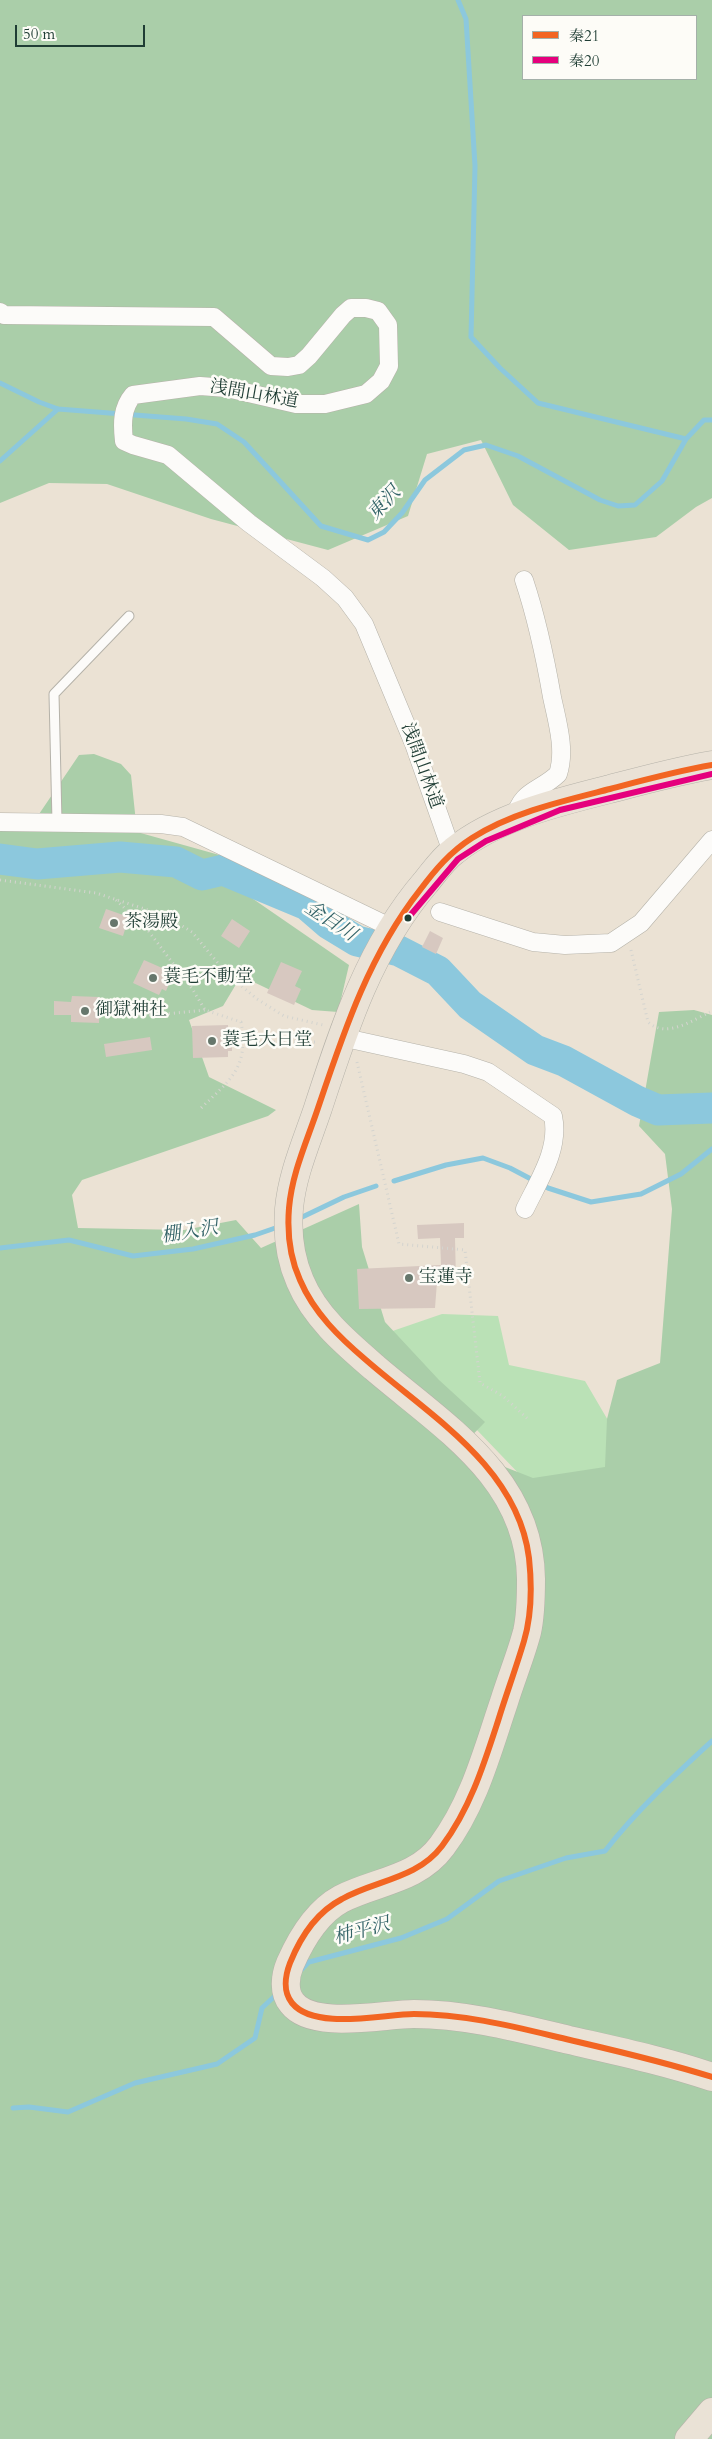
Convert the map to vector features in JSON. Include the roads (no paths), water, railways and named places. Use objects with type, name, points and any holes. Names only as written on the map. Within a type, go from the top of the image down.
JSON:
[{"type":"main road","points":[[712,765],[556,802],[482,833],[452,852],[411,900],[389,933],[369,971],[341,1036],[297,1169],[289,1225],[300,1281],[310,1301],[329,1326],[480,1458],[502,1484],[526,1535],[531,1564],[531,1595],[527,1630],[476,1788],[439,1851],[416,1870],[398,1879],[340,1899],[321,1915],[301,1940],[286,1973],[286,1991],[290,2001],[296,2008],[312,2016],[332,2019],[411,2014],[445,2015],[491,2023],[679,2066],[712,2076]]},
{"type":"main road","points":[[689,2439],[712,2412]]},
{"type":"street","name":"浅間山林道","points":[[0,312],[4,314],[39,316],[214,317],[271,366],[288,367],[299,365],[309,356],[342,315],[350,308],[366,308],[378,312],[388,325],[389,366],[381,381],[366,394],[325,404],[296,404],[227,388],[200,386],[133,395],[126,404],[122,424],[124,440],[133,445],[168,455],[249,523],[323,578],[345,598],[364,624],[411,735],[452,852]]},
{"type":"street","points":[[515,818],[518,804],[523,797],[558,774],[561,753],[543,645],[536,614],[524,580]]},
{"type":"street","points":[[0,822],[161,824],[183,827],[389,933]]},
{"type":"street","points":[[440,912],[533,942],[565,945],[611,943],[640,923],[712,840]]},
{"type":"street","points":[[341,1036],[464,1064],[488,1072],[553,1116],[556,1130],[549,1158],[525,1209]]},
{"type":"lane","points":[[58,822],[54,694],[129,616]]},
{"type":"waterway","points":[[458,0],[466,19],[475,166],[471,337],[500,368],[538,403],[686,439]]},
{"type":"waterway","name":"東沢","points":[[0,383],[58,409],[186,419],[217,424],[244,442],[321,526],[368,540],[384,532],[402,513],[425,480],[464,450],[486,445],[518,456],[600,500],[618,506],[635,505],[662,481],[686,439],[704,420],[712,420]]},
{"type":"waterway","points":[[0,461],[58,409]]},
{"type":"waterway","name":"金目川","points":[[0,859],[37,864],[120,857],[176,862],[202,875],[223,870],[307,905],[329,924],[357,941],[399,951],[438,971],[470,1005],[535,1050],[564,1061],[637,1101],[658,1110],[712,1108]]},
{"type":"waterway","name":"棚入沢","points":[[394,1181],[446,1165],[483,1158],[510,1168],[548,1188],[591,1202],[641,1194],[681,1174],[712,1149]]},
{"type":"waterway","name":"棚入沢","points":[[296,1220],[344,1197],[376,1186]]},
{"type":"waterway","name":"棚入沢","points":[[0,1248],[69,1240],[133,1256],[193,1249],[255,1235],[281,1226]]},
{"type":"waterway","name":"柿平沢","points":[[300,1971],[309,1962],[401,1938],[447,1919],[499,1881],[566,1858],[605,1851],[643,1807],[712,1741]]},
{"type":"waterway","name":"柿平沢","points":[[13,2108],[29,2107],[68,2112],[135,2083],[217,2064],[255,2038],[262,2008],[278,1993]]},
{"type":"place","name":"茶湯殿","points":[[114,923]]},
{"type":"place","name":"蓑毛不動堂","points":[[153,978]]},
{"type":"place","name":"御獄神社","points":[[85,1011]]},
{"type":"place","name":"蓑毛大日堂","points":[[212,1041]]},
{"type":"place","name":"宝蓮寺","points":[[409,1278]]}]
